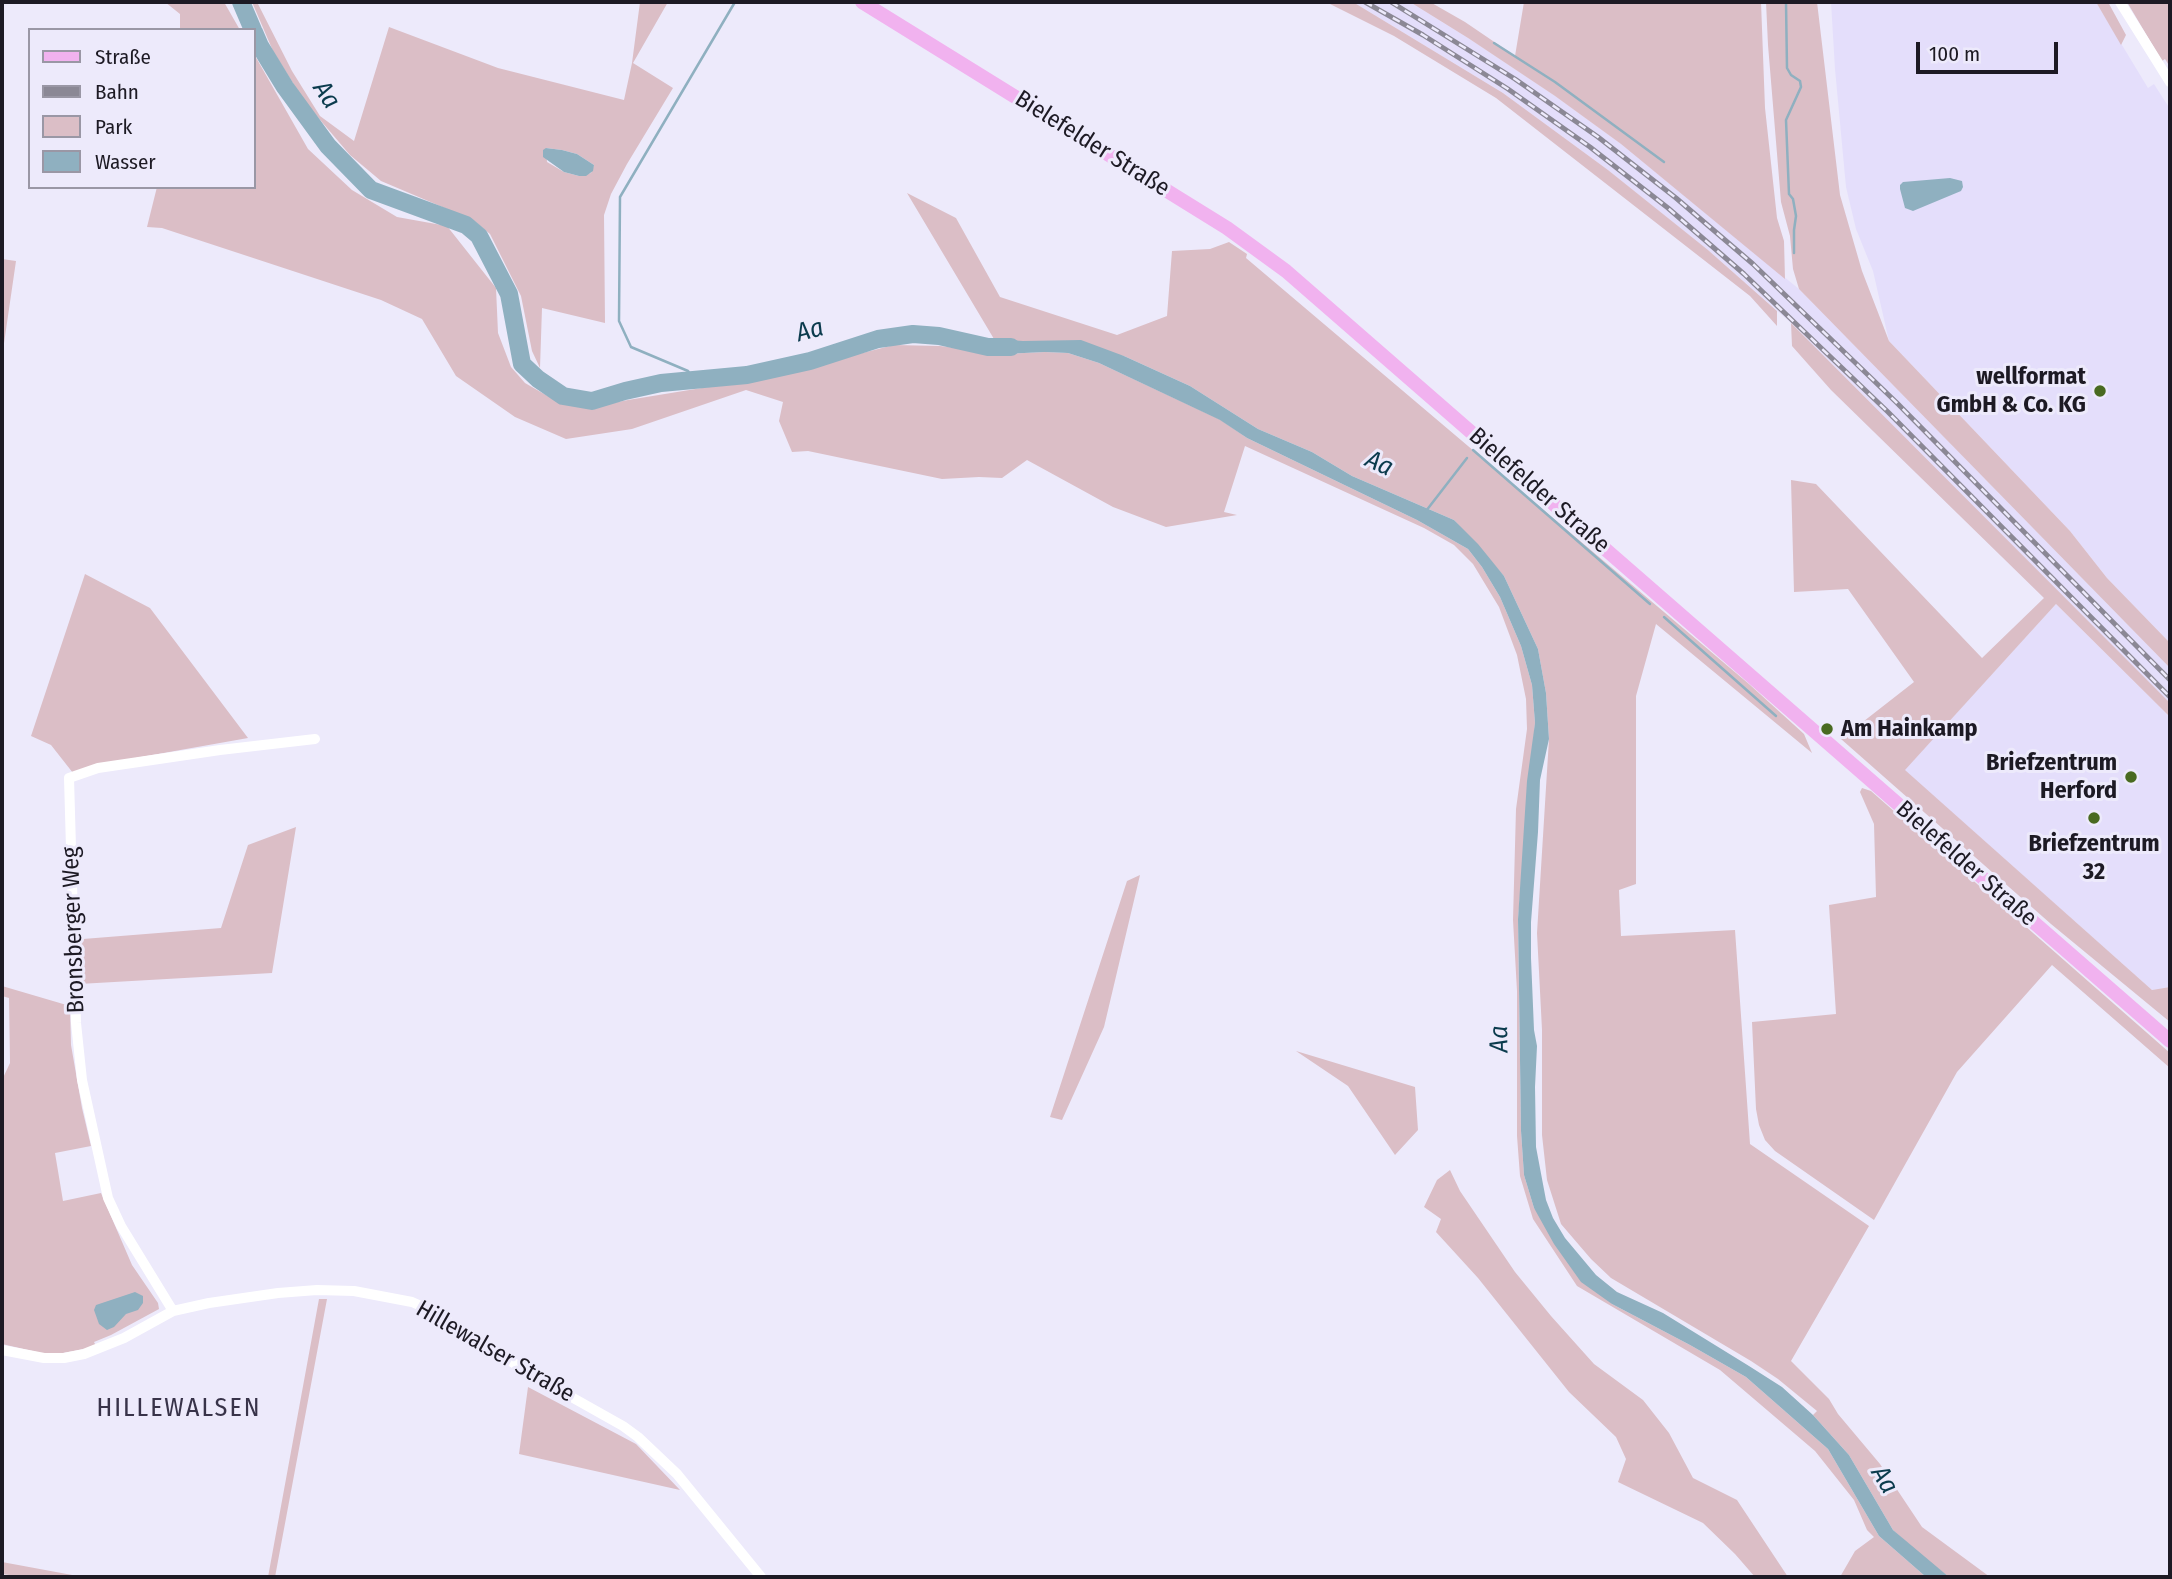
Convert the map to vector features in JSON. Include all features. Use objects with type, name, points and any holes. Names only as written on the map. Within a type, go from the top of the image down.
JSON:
[{"type":"main road","name":"Bielefelder Straße","points":[[862,2],[1227,228],[1286,271],[2170,1041]]},
{"type":"street","points":[[2120,2],[2170,82]]},
{"type":"street","name":"Bronsberger Weg","points":[[173,1311],[121,1226],[108,1198],[82,1080],[76,1023],[69,778],[98,768],[314,739]]},
{"type":"street","name":"Hillewalser Straße","points":[[2,1350],[44,1358],[83,1354],[113,1343],[173,1311],[242,1297],[317,1290],[354,1291],[412,1302],[430,1310],[534,1376],[638,1437],[677,1474],[761,1577]]},
{"type":"shaded area","points":[[1353,2],[1410,2],[1468,38],[1621,144],[1799,289],[2170,668],[2170,703],[1791,323],[1708,250],[1608,170],[1503,93]]},
{"type":"shaded area","points":[[1831,2],[2096,2],[2148,88],[2154,84],[2170,109],[2170,643],[2107,578],[2070,531],[1889,341],[1873,271],[1856,229],[1846,187]]},
{"type":"shaded area","points":[[2056,604],[2170,717],[2170,987],[2152,990],[1904,770]]},
{"type":"green space","points":[[165,2],[224,2],[239,28],[180,28],[180,14]]},
{"type":"green space","points":[[252,2],[257,2],[292,71],[320,116],[354,141],[389,27],[498,68],[624,100],[640,2],[668,2],[633,63],[673,88],[627,164],[611,194],[604,215],[605,323],[542,308],[540,368],[532,351],[521,296],[490,234],[473,220],[381,181],[350,155],[304,101],[273,51]],"holes":[[[546,148],[577,154],[594,165],[591,173],[579,176],[564,172],[547,162]]]},
{"type":"green space","points":[[1326,2],[1353,2],[1503,93],[1608,170],[1708,250],[1777,311],[1777,326],[1750,296],[1496,98],[1394,36]]},
{"type":"green space","points":[[1410,2],[1430,2],[1515,56],[1524,2],[1761,2],[1765,108],[1777,218],[1784,241],[1785,279],[1621,144],[1555,96]]},
{"type":"green space","points":[[1766,2],[1817,2],[1840,195],[1862,271],[1889,341],[2070,531],[2107,578],[2170,643],[2170,668],[1799,289],[1781,202]]},
{"type":"green space","points":[[2096,2],[2108,2],[2126,35],[2121,45]]},
{"type":"green space","points":[[2127,2],[2170,2],[2170,67],[2165,59],[2162,61]]},
{"type":"green space","points":[[256,58],[308,149],[352,190],[397,217],[447,226],[496,288],[498,333],[511,367],[525,383],[558,402],[587,408],[763,378],[894,345],[940,346],[1003,354],[1068,353],[1099,363],[1221,420],[1247,438],[1417,520],[1468,549],[1500,597],[1521,646],[1532,685],[1535,723],[1518,919],[1521,1131],[1524,1175],[1534,1208],[1612,1304],[1746,1377],[1828,1449],[1879,1536],[1926,1577],[1840,1577],[1855,1551],[1874,1537],[1867,1530],[1854,1500],[1815,1451],[1720,1370],[1577,1286],[1533,1219],[1520,1176],[1517,1136],[1517,991],[1513,920],[1516,809],[1527,729],[1526,699],[1517,655],[1499,607],[1473,564],[1454,545],[1424,528],[1245,446],[1224,512],[1237,515],[1166,527],[1113,507],[1027,460],[1002,478],[942,479],[808,451],[792,452],[779,421],[783,402],[746,390],[632,429],[566,439],[515,417],[456,376],[422,319],[381,300],[162,228],[147,227],[156,189],[256,189]]},
{"type":"green space","points":[[907,193],[956,218],[1000,297],[1117,335],[1167,316],[1172,251],[1210,249],[1229,242],[1247,254],[1246,258],[1749,684],[1804,734],[1812,753],[1656,624],[1636,696],[1636,884],[1619,890],[1621,936],[1735,930],[1750,1144],[1869,1226],[1791,1361],[1829,1399],[1838,1414],[1880,1464],[1922,1527],[1990,1577],[1949,1577],[1919,1554],[1893,1530],[1849,1455],[1813,1415],[1817,1411],[1751,1361],[1611,1278],[1561,1224],[1547,1180],[1542,1135],[1542,1030],[1537,933],[1549,739],[1546,693],[1538,649],[1504,576],[1454,520],[1352,476],[1312,452],[1258,429],[1190,386],[1124,356],[994,339]]},
{"type":"green space","points":[[2,259],[16,261],[2,357]]},
{"type":"green space","points":[[1791,323],[2170,703],[2170,717],[2056,604],[1905,770],[2152,990],[2170,987],[2170,1022],[2051,924],[1841,739],[1914,682],[1848,589],[1794,592],[1791,480],[1816,484],[1982,658],[2044,598],[1831,390],[1792,346]]},
{"type":"green space","points":[[85,574],[150,608],[248,738],[96,765],[73,773],[51,745],[31,736]]},
{"type":"green space","points":[[1862,788],[1871,791],[2170,1053],[2170,1068],[2052,965],[1957,1072],[1874,1220],[1775,1151],[1765,1140],[1756,1109],[1752,1022],[1836,1014],[1829,905],[1876,897],[1874,824],[1860,792]]},
{"type":"green space","points":[[296,827],[272,973],[79,984],[77,945],[83,939],[221,928],[248,845]]},
{"type":"green space","points":[[1140,875],[1104,1027],[1062,1120],[1050,1117],[1127,881]]},
{"type":"green space","points":[[2,986],[70,1006],[71,1045],[91,1146],[55,1153],[63,1201],[101,1193],[132,1265],[158,1303],[159,1309],[94,1342],[96,1346],[90,1348],[63,1353],[41,1353],[2,1344],[2,1080],[10,1063],[9,998],[2,996]]},
{"type":"green space","points":[[1296,1051],[1415,1087],[1418,1130],[1395,1155],[1348,1086]]},
{"type":"green space","points":[[1450,1170],[1460,1191],[1515,1272],[1551,1316],[1594,1364],[1643,1400],[1669,1433],[1693,1478],[1737,1500],[1788,1577],[1755,1577],[1703,1523],[1618,1482],[1626,1459],[1616,1437],[1569,1392],[1478,1278],[1436,1232],[1441,1219],[1424,1207],[1437,1180]]},
{"type":"green space","points":[[319,1299],[327,1299],[275,1577],[268,1577]]},
{"type":"green space","points":[[528,1387],[636,1444],[680,1490],[519,1454]]},
{"type":"green space","points":[[2,1562],[83,1577],[23,1577],[2,1574]]},
{"type":"water","points":[[546,148],[577,154],[594,165],[593,171],[586,176],[564,172],[543,157],[543,150]]},
{"type":"water","points":[[1950,178],[1962,181],[1961,191],[1913,211],[1905,208],[1900,189],[1903,182]]},
{"type":"water","points":[[994,339],[1081,340],[1190,386],[1258,429],[1312,452],[1352,476],[1454,520],[1504,576],[1538,649],[1546,693],[1549,739],[1540,780],[1531,958],[1537,1046],[1536,1147],[1546,1200],[1553,1218],[1565,1238],[1596,1275],[1617,1292],[1663,1313],[1749,1366],[1782,1387],[1813,1415],[1849,1455],[1893,1530],[1949,1577],[1926,1577],[1879,1536],[1828,1449],[1746,1377],[1612,1304],[1581,1282],[1554,1244],[1534,1208],[1524,1175],[1521,1131],[1518,919],[1527,781],[1535,723],[1532,685],[1521,646],[1500,597],[1482,567],[1468,549],[1417,520],[1247,438],[1220,420],[1099,363],[1068,353],[1003,354],[988,347]]},
{"type":"water","points":[[135,1292],[143,1296],[143,1303],[138,1310],[126,1314],[114,1327],[107,1330],[99,1324],[94,1310],[96,1305]]},
{"type":"waterway","name":"Aa","points":[[241,2],[252,28]]},
{"type":"waterway","points":[[695,380],[688,371],[631,347],[619,321],[620,197],[735,2]]},
{"type":"waterway","points":[[1786,2],[1787,68],[1791,75],[1800,81],[1801,87],[1786,120],[1789,194],[1793,199],[1796,216],[1794,253]]},
{"type":"waterway","name":"Aa","points":[[256,37],[285,87],[328,146],[371,190],[466,225],[479,236],[509,294],[522,364],[563,396],[592,401],[661,383],[747,375],[810,361],[878,339],[913,334],[939,336],[988,347],[1011,347]]},
{"type":"waterway","points":[[1494,43],[1555,82],[1664,162]]},
{"type":"waterway","points":[[1473,450],[1650,604]]},
{"type":"waterway","points":[[1426,511],[1467,458]]},
{"type":"waterway","points":[[1664,617],[1776,716]]},
{"type":"railway","points":[[1365,2],[1508,89],[1590,147],[1668,208],[1744,274],[1888,412],[2170,697]]},
{"type":"railway","points":[[1391,2],[1515,79],[1598,137],[1676,198],[1753,264],[1897,403],[2170,680]]},
{"type":"place","name":"wellformat GmbH & Co. KG","points":[[2100,391]]},
{"type":"place","name":"Am Hainkamp","points":[[1827,729]]},
{"type":"place","name":"Briefzentrum Herford","points":[[2131,777]]},
{"type":"place","name":"Briefzentrum 32","points":[[2094,818]]},
{"type":"district","name":"HILLEWALSEN","points":[[179,1409]]}]
